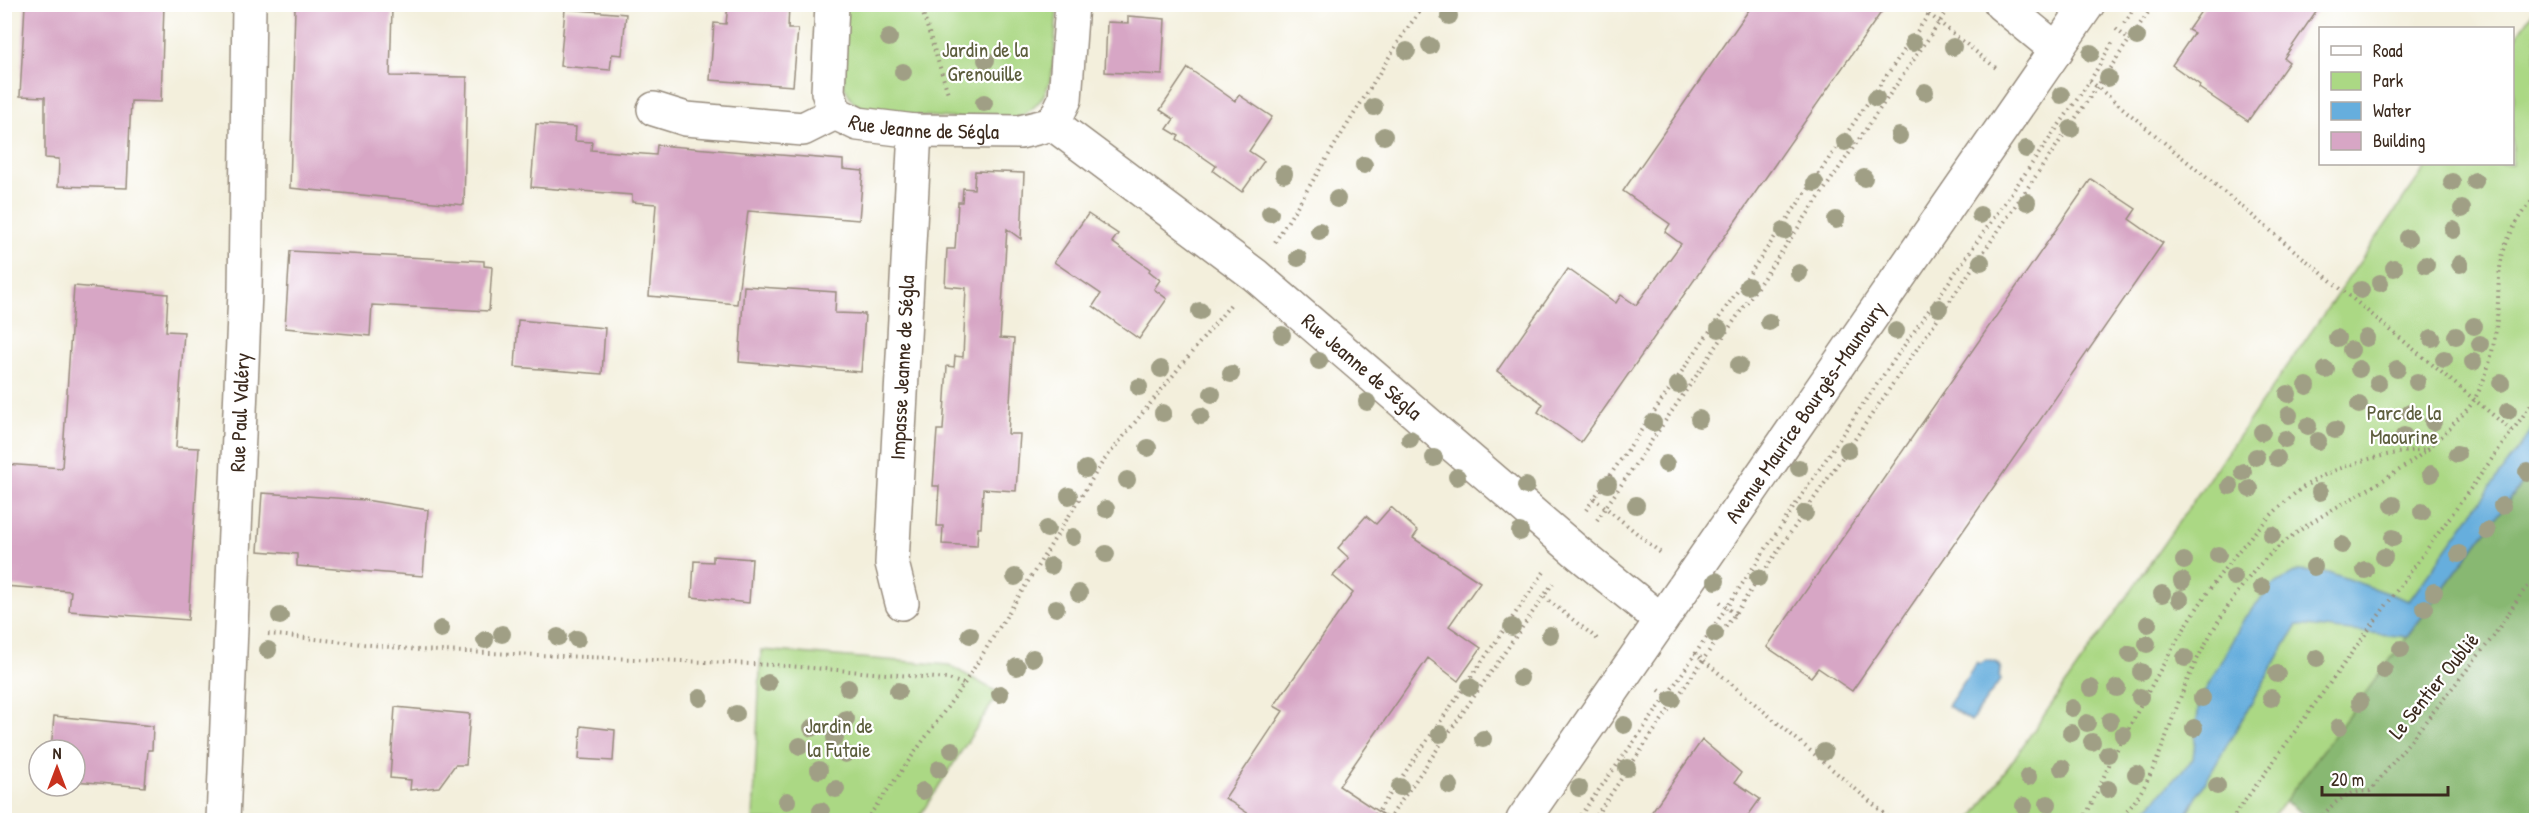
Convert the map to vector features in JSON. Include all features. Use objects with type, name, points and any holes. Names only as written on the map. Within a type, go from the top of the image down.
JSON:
[{"type":"street","name":"Rue Paul Valéry","points":[[223,820],[245,291],[249,4]]},
{"type":"street","name":"Rue Jeanne de Ségla","points":[[832,4],[828,92],[835,113],[858,124],[915,131],[1020,132],[1053,124],[1255,275],[1576,551],[1661,620]]},
{"type":"street","points":[[1053,124],[1065,99],[1072,4]]},
{"type":"street","points":[[2001,4],[2057,50]]},
{"type":"street","name":"Avenue Maurice Bourgès-Maunoury","points":[[1523,820],[2088,4]]},
{"type":"street","points":[[654,109],[686,120],[803,129],[835,113]]},
{"type":"street","name":"Impasse Jeanne de Ségla","points":[[902,603],[892,563],[915,131]]},
{"type":"path","points":[[920,4],[957,118],[956,131]]},
{"type":"path","points":[[866,820],[964,684],[1102,462],[1255,275],[1404,33],[1425,4]]},
{"type":"path","points":[[1583,514],[1936,4]]},
{"type":"path","points":[[1595,524],[1952,4]]},
{"type":"path","points":[[1577,820],[1667,696],[1861,407],[2090,81],[2137,4]]},
{"type":"path","points":[[1593,820],[2154,4]]},
{"type":"path","points":[[1929,14],[2000,71]]},
{"type":"path","points":[[2119,31],[2129,40]]},
{"type":"path","points":[[2090,81],[2473,401],[2511,430]]},
{"type":"path","points":[[2061,121],[2070,127]]},
{"type":"path","points":[[2119,820],[2137,803],[2186,685],[2217,624],[2251,575],[2286,539],[2334,508],[2374,488],[2430,448],[2473,401],[2493,346],[2503,252],[2513,229],[2536,196]]},
{"type":"path","points":[[2231,820],[2536,398]]},
{"type":"path","points":[[2083,820],[2112,761],[2207,590],[2236,554],[2295,493],[2324,477],[2361,461],[2401,451],[2430,448]]},
{"type":"path","points":[[1594,498],[1664,555]]},
{"type":"path","points":[[1372,820],[1547,566]]},
{"type":"path","name":"Le Sentier Oublié","points":[[2319,820],[2337,799],[2355,791],[2370,791],[2493,636],[2521,594],[2536,578]]},
{"type":"path","points":[[1388,820],[1555,581]]},
{"type":"path","points":[[1545,597],[1602,643]]},
{"type":"path","points":[[1727,608],[1736,615]]},
{"type":"path","points":[[230,630],[419,650],[775,665],[948,679],[964,684]]},
{"type":"path","points":[[1695,653],[1892,820]]},
{"type":"path","points":[[1667,696],[1675,702]]},
{"type":"green space","name":"Jardin de la Grenouille","points":[[843,5],[1055,5],[1057,13],[1053,65],[1045,94],[1023,115],[1005,122],[869,112],[853,102],[844,86]]},
{"type":"green space","name":"Parc de la Maourine","points":[[2536,8],[2536,820],[2311,820],[2285,801],[2270,820],[1971,820],[2427,165],[2514,165],[2514,41]]},
{"type":"green space","points":[[2536,464],[2536,820],[2312,820],[2285,801]]},
{"type":"green space","name":"Jardin de la Futaie","points":[[761,650],[949,665],[999,693],[917,820],[753,820]]},
{"type":"water","points":[[2536,424],[2536,464],[2407,637],[2297,625],[2184,819],[2136,820],[2193,759],[2199,702],[2245,617],[2273,585],[2298,571],[2331,573],[2409,601]]},
{"type":"water","points":[[1986,660],[1996,662],[2001,668],[1999,676],[2001,679],[1971,721],[1948,706],[1977,662],[1980,664]]},
{"type":"building","points":[[25,4],[164,4],[161,102],[131,101],[127,188],[58,186],[59,159],[45,158],[45,97],[20,96]]},
{"type":"building","points":[[728,4],[789,4],[788,29],[798,29],[793,86],[710,80],[714,23],[726,24]]},
{"type":"building","points":[[1753,4],[1887,4],[1581,442],[1538,412],[1543,404],[1497,371],[1568,269],[1616,303],[1621,295],[1636,305],[1681,244],[1665,232],[1670,224],[1623,191]]},
{"type":"building","points":[[2206,4],[2321,4],[2284,58],[2289,62],[2248,121],[2199,88],[2200,85],[2172,65],[2194,33],[2188,30]]},
{"type":"building","points":[[295,7],[392,9],[390,76],[467,77],[464,205],[290,188]]},
{"type":"building","points":[[565,9],[626,14],[622,55],[612,54],[610,70],[560,66]]},
{"type":"building","points":[[1128,16],[1165,19],[1162,75],[1105,72],[1107,22],[1128,23]]},
{"type":"building","points":[[1188,68],[1235,101],[1239,95],[1272,117],[1249,151],[1264,161],[1242,192],[1213,171],[1216,166],[1177,139],[1179,136],[1167,129],[1174,119],[1160,110]]},
{"type":"building","points":[[536,124],[576,127],[575,141],[592,142],[591,150],[656,155],[657,145],[843,160],[843,169],[863,171],[859,220],[748,211],[737,304],[649,296],[656,204],[632,202],[632,195],[531,187]]},
{"type":"building","points":[[975,171],[1024,173],[1021,239],[1007,229],[1000,338],[1014,339],[1008,434],[1020,434],[1016,491],[983,489],[981,528],[978,528],[977,546],[942,544],[943,526],[937,526],[939,486],[933,486],[937,430],[943,430],[947,366],[954,367],[955,356],[963,357],[966,288],[945,286],[947,249],[955,249],[958,202],[962,202],[963,188],[974,189]]},
{"type":"building","points":[[2091,179],[2136,209],[2129,219],[2163,243],[1852,691],[1818,668],[1811,677],[1767,647]]},
{"type":"building","points":[[1088,214],[1118,234],[1112,242],[1150,269],[1149,271],[1160,280],[1154,289],[1167,299],[1139,339],[1093,306],[1101,294],[1054,262]]},
{"type":"building","points":[[290,251],[484,261],[484,266],[492,267],[489,311],[372,305],[370,336],[285,328]]},
{"type":"building","points":[[74,286],[168,294],[166,331],[184,332],[176,447],[199,448],[188,620],[69,611],[71,591],[4,586],[4,464],[62,468]]},
{"type":"building","points":[[744,286],[836,292],[835,313],[865,314],[861,372],[739,362]]},
{"type":"building","points":[[518,320],[605,328],[602,374],[515,367]]},
{"type":"building","points":[[262,493],[365,500],[428,510],[423,576],[297,566],[297,554],[258,551]]},
{"type":"building","points":[[1391,507],[1418,531],[1413,538],[1480,582],[1449,626],[1481,648],[1458,681],[1428,658],[1339,786],[1391,820],[1258,820],[1225,798],[1283,711],[1274,706],[1353,593],[1333,576],[1349,558],[1338,548],[1366,516],[1376,524]]},
{"type":"building","points":[[713,556],[752,559],[749,603],[692,597],[694,561],[713,562]]},
{"type":"building","points":[[395,707],[470,714],[466,765],[455,765],[439,787],[410,790],[411,780],[390,778]]},
{"type":"building","points":[[54,716],[153,726],[152,750],[148,750],[145,787],[87,782],[87,738],[52,738]]},
{"type":"building","points":[[581,726],[615,730],[613,761],[579,759]]},
{"type":"building","points":[[1702,740],[1741,773],[1735,782],[1760,799],[1745,820],[1646,820]]}]
